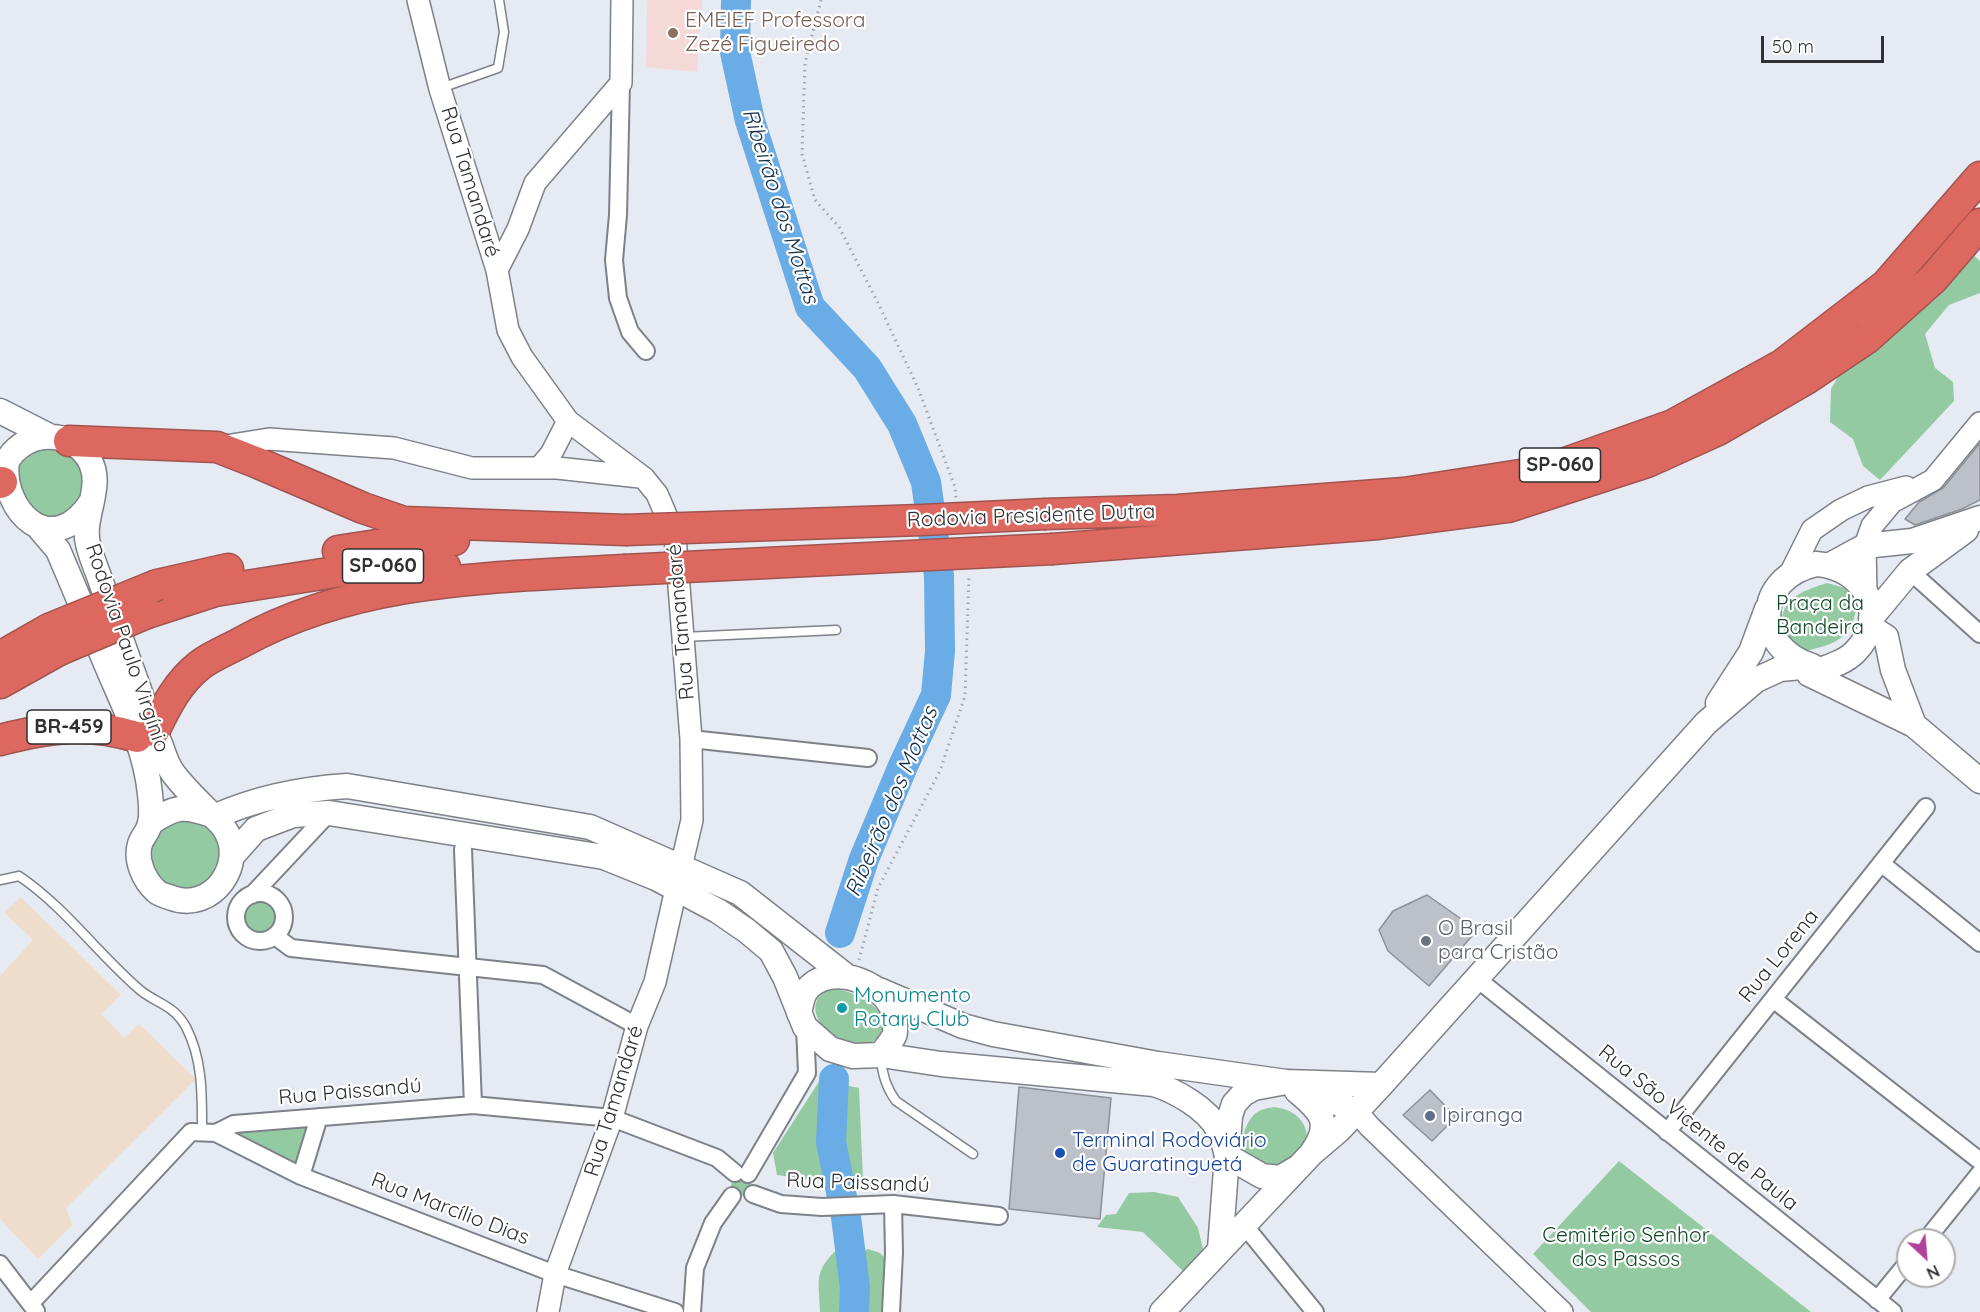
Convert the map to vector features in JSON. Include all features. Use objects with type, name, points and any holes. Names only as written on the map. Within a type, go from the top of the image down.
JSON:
[{"type":"highway","name":"Rodovia Presidente Dutra","points":[[0,683],[54,640],[157,585],[221,570],[377,545],[625,530],[1178,510],[1404,493],[1540,472],[1673,425],[1782,365],[1886,285],[1980,177]]},
{"type":"highway","name":"Rodovia Presidente Dutra","points":[[0,657],[215,591],[373,566],[624,570],[1053,549],[1378,524],[1508,507],[1647,462],[1718,430],[1806,379],[1867,338],[1933,279],[1980,224]]},
{"type":"highway","points":[[59,438],[217,447],[363,508],[404,522],[625,530]]},
{"type":"highway","points":[[146,734],[172,694],[200,665],[266,629],[327,606],[382,591],[471,579],[624,570]]},
{"type":"highway","name":"BR-459","points":[[0,740],[34,731],[81,726],[146,734]]},
{"type":"main road","name":"Rodovia Paulo Virgínio","points":[[0,411],[81,449],[90,460],[95,480],[87,541],[146,734],[150,823],[139,846],[142,872],[157,892],[181,901],[206,897],[226,880],[233,855],[231,840],[224,826],[172,772],[146,734],[58,550],[40,529]]},
{"type":"main road","name":"Rodovia Paulo Virgínio","points":[[59,438],[37,437],[16,450],[2,474],[4,497],[12,512],[24,523],[40,529],[56,529],[71,524],[83,514],[92,501]]},
{"type":"main road","points":[[1830,565],[1865,546],[1911,541],[1980,519]]},
{"type":"main road","points":[[150,823],[169,811],[191,808],[213,816],[240,806],[306,789],[347,786],[590,827],[679,878],[771,951],[785,977],[802,1020],[830,1049],[853,1056],[880,1055],[941,1064],[1154,1084],[1174,1090],[1184,1096],[1212,1121],[1221,1137],[1227,1156],[1262,1176],[1280,1178],[1305,1160],[1339,1130],[1706,723],[1756,680],[1780,669],[1811,670],[1839,662],[1853,654],[1863,642],[1870,622],[1910,571],[1980,519]]},
{"type":"main road","points":[[1706,723],[1751,652],[1779,584],[1790,573],[1816,564],[1830,565],[1845,570],[1857,580],[1866,593],[1870,605],[1870,622],[1886,637],[1893,670],[1914,725]]},
{"type":"main road","points":[[1772,597],[1768,611],[1769,619],[1775,641],[1785,653],[1811,670],[1914,725],[1980,781]]},
{"type":"main road","points":[[233,855],[256,830],[293,815],[329,813],[604,857],[656,878],[679,878],[740,893],[850,978],[963,1026],[993,1034],[1158,1064],[1286,1082],[1381,1085]]},
{"type":"main road","points":[[802,1020],[805,992],[817,980],[829,976],[850,978]]},
{"type":"main road","points":[[879,990],[892,1004],[895,1016],[895,1034],[880,1055]]},
{"type":"main road","points":[[1162,1312],[1322,1139],[1324,1122],[1317,1108],[1286,1082]]},
{"type":"main road","points":[[1220,1249],[1230,1116],[1234,1104],[1243,1094],[1254,1088],[1286,1082],[1356,1111]]},
{"type":"street","name":"Rua Tamandaré","points":[[418,0],[440,89],[497,270],[508,330],[522,357],[568,421],[644,478],[657,494],[675,536],[691,738],[692,820],[655,982],[636,1026],[612,1118],[555,1274],[548,1312]]},
{"type":"street","points":[[622,0],[618,214],[614,260],[618,298],[630,332],[646,351]]},
{"type":"street","points":[[497,270],[518,229],[535,183],[621,83]]},
{"type":"street","points":[[539,468],[551,454],[568,421]]},
{"type":"street","points":[[1866,593],[1865,546],[1872,526],[1892,502],[1933,480],[1980,423]]},
{"type":"street","points":[[217,447],[269,440],[394,448],[472,468],[557,468],[644,478]]},
{"type":"street","points":[[1790,573],[1812,530],[1841,510],[1868,496],[1933,480]]},
{"type":"street","points":[[1910,571],[1980,634]]},
{"type":"street","points":[[691,738],[868,758]]},
{"type":"street","name":"Rua Lorena","points":[[1667,1132],[1926,807]]},
{"type":"street","points":[[252,895],[265,894],[277,900],[283,912],[283,925],[275,936],[266,940],[256,941],[246,937],[239,929],[236,919],[237,909],[243,900],[252,895],[329,813]]},
{"type":"street","points":[[463,849],[473,1105]]},
{"type":"street","points":[[1881,863],[1980,943]]},
{"type":"street","points":[[275,936],[291,948],[543,975],[636,1026]]},
{"type":"street","name":"Rua São Vicente de Paula","points":[[1476,978],[1893,1312]]},
{"type":"street","points":[[1773,999],[1980,1161]]},
{"type":"street","points":[[742,1174],[754,1181],[753,1194],[740,1200],[729,1193],[728,1180],[742,1174],[807,1073],[802,1020]]},
{"type":"street","name":"Rua Paissandú","points":[[34,1307],[191,1132],[209,1132],[234,1124],[473,1105],[612,1118],[717,1158],[742,1174]]},
{"type":"street","points":[[1356,1111],[1562,1312]]},
{"type":"street","points":[[301,1176],[319,1117]]},
{"type":"street","name":"Rua Marcílio Dias","points":[[209,1132],[301,1176],[555,1274],[675,1312]]},
{"type":"street","points":[[1936,1228],[1980,1173]]},
{"type":"street","name":"Rua Paissandú","points":[[753,1194],[781,1204],[822,1207],[893,1204],[999,1216]]},
{"type":"street","points":[[692,1312],[695,1268],[713,1223],[732,1196]]},
{"type":"street","points":[[891,1312],[894,1253],[893,1204]]},
{"type":"street","points":[[1244,1225],[1304,1295],[1315,1312]]},
{"type":"street","points":[[0,1264],[34,1307]]},
{"type":"street","points":[[1877,1300],[1896,1277]]},
{"type":"lane","points":[[440,89],[498,68],[504,33],[499,0]]},
{"type":"lane","points":[[682,637],[836,630]]},
{"type":"lane","points":[[0,880],[19,876],[41,891],[142,992],[167,1005],[185,1025],[196,1050],[209,1132]]},
{"type":"lane","points":[[880,1055],[881,1069],[896,1101],[973,1154]]},
{"type":"path","points":[[821,0],[805,63],[802,154],[815,200],[838,227],[879,305],[918,388],[955,487],[958,508]]},
{"type":"path","points":[[850,978],[878,888],[940,771],[965,696],[969,570]]},
{"type":"shaded area","name":"EMEIEF Professora Zezé Figueiredo","points":[[647,0],[702,0],[697,72],[646,67]]},
{"type":"shaded area","points":[[21,897],[121,995],[101,1014],[124,1038],[139,1024],[196,1079],[66,1208],[72,1225],[38,1259],[0,1219],[0,976],[33,940],[4,912]]},
{"type":"green space","points":[[1972,254],[1980,261],[1980,293],[1949,305],[1925,334],[1935,368],[1953,382],[1954,401],[1880,480],[1863,466],[1853,439],[1830,422],[1831,389],[1842,370]]},
{"type":"green space","points":[[51,447],[74,458],[81,468],[84,486],[78,503],[72,510],[64,515],[46,518],[36,516],[14,476],[20,464],[28,456]]},
{"type":"green space","name":"Praça da Bandeira","points":[[1827,583],[1845,588],[1857,603],[1855,615],[1852,624],[1842,638],[1805,651],[1787,641],[1782,626],[1783,613],[1786,606],[1797,595]]},
{"type":"green space","points":[[181,816],[216,829],[224,865],[198,892],[161,885],[148,851],[152,838]]},
{"type":"green space","points":[[261,901],[273,906],[278,918],[273,930],[261,935],[249,930],[244,918],[249,906]]},
{"type":"green space","points":[[826,990],[848,992],[874,1007],[881,1014],[884,1022],[883,1030],[878,1038],[870,1042],[859,1043],[836,1036],[826,1029],[819,1021],[815,1011],[818,999]]},
{"type":"green space","points":[[820,1080],[859,1088],[863,1180],[820,1181],[777,1175],[773,1153]]},
{"type":"green space","points":[[1274,1107],[1290,1112],[1301,1121],[1305,1127],[1307,1141],[1306,1150],[1273,1171],[1249,1156],[1243,1146],[1243,1140],[1252,1117],[1260,1111]]},
{"type":"green space","points":[[315,1123],[302,1165],[228,1136],[245,1126]]},
{"type":"green space","name":"Cemitério Senhor dos Passos","points":[[1619,1161],[1811,1312],[1591,1312],[1533,1254]]},
{"type":"green space","points":[[741,1176],[748,1179],[751,1186],[748,1193],[741,1196],[734,1193],[731,1186],[734,1179]]},
{"type":"green space","points":[[1154,1192],[1178,1197],[1198,1228],[1204,1253],[1188,1276],[1143,1232],[1097,1227],[1106,1215],[1116,1214],[1129,1193]]},
{"type":"green space","points":[[839,1247],[857,1255],[868,1249],[880,1253],[889,1262],[885,1312],[820,1312],[819,1276],[825,1263]]},
{"type":"building","points":[[1980,443],[1980,500],[1962,509],[1915,525],[1905,519],[1919,502],[1943,488]]},
{"type":"building","name":"O Brasil para Cristão","points":[[1427,895],[1477,930],[1429,986],[1388,951],[1379,930],[1393,911]]},
{"type":"building","name":"Terminal Rodoviário de Guaratinguetá","points":[[1019,1087],[1111,1098],[1100,1219],[1009,1209]]},
{"type":"building","name":"Ipiranga","points":[[1430,1090],[1456,1117],[1432,1141],[1403,1115]]},
{"type":"waterway","name":"Ribeirão dos Mottas","points":[[736,0],[735,52],[750,121],[810,307],[867,368],[902,424],[926,482],[939,576],[940,651],[936,695],[864,859],[840,933]]},
{"type":"waterway","name":"Ribeirão dos Mottas","points":[[834,1079],[831,1142],[846,1217],[855,1288],[854,1312]]},
{"type":"place","name":"EMEIEF Professora Zezé Figueiredo","points":[[673,33]]},
{"type":"place","name":"O Brasil para Cristão","points":[[1426,941]]},
{"type":"place","name":"Monumento Rotary Club","points":[[842,1008]]},
{"type":"place","name":"Ipiranga","points":[[1430,1116]]},
{"type":"place","name":"Terminal Rodoviário de Guaratinguetá","points":[[1060,1153]]}]
